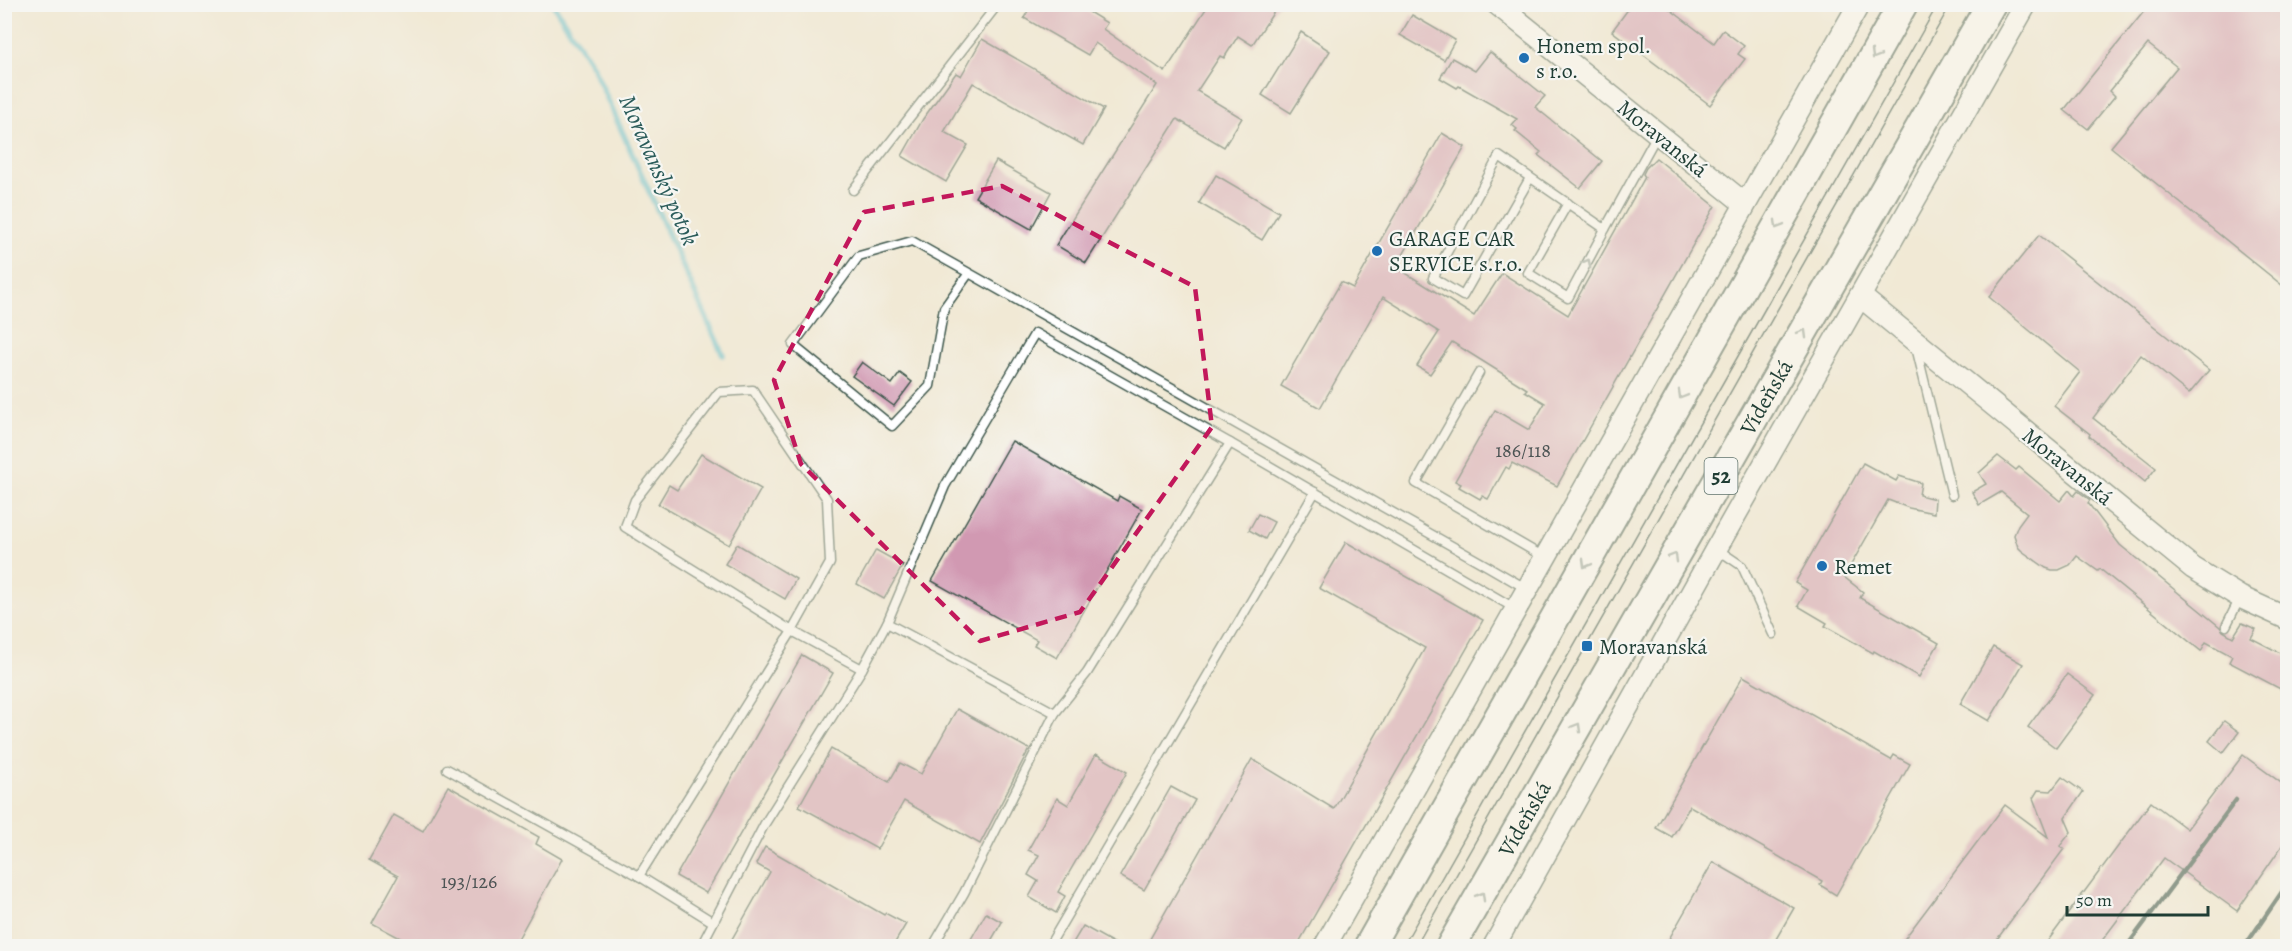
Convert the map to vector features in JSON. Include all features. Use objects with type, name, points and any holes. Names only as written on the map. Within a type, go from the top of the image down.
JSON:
[{"type":"highway","points":[[1369,946],[1904,4]]},
{"type":"highway","name":"Vídeňská","points":[[1451,946],[1991,4]]},
{"type":"street","name":"Moravanská","points":[[1497,4],[1746,204]]},
{"type":"street","points":[[1325,946],[1859,4]]},
{"type":"street","name":"Vídeňská","points":[[1494,946],[1716,549],[2026,4]]},
{"type":"street","name":"Moravanská","points":[[1860,296],[2193,568],[2240,597],[2288,619]]},
{"type":"lane","points":[[853,190],[998,4]]},
{"type":"lane","points":[[1568,203],[1528,273],[1568,298],[1658,133]]},
{"type":"lane","points":[[1530,178],[1463,296],[1433,278],[1499,156],[1605,229]]},
{"type":"lane","points":[[969,273],[944,308],[930,386],[892,426],[793,345],[859,256],[912,241],[969,273],[1527,589]]},
{"type":"lane","points":[[701,946],[764,825],[862,669],[887,623],[945,486],[1035,333],[1516,609]]},
{"type":"lane","points":[[1914,340],[1952,495]]},
{"type":"lane","points":[[1479,373],[1416,483],[1545,557]]},
{"type":"lane","points":[[639,876],[792,631],[830,563],[828,499],[753,390],[719,392],[635,500],[625,527],[792,631],[862,669]]},
{"type":"lane","points":[[933,946],[964,893],[1055,713],[1088,673],[1230,443]]},
{"type":"lane","points":[[1049,946],[1315,492]]},
{"type":"lane","points":[[1716,549],[1742,566],[1773,634]]},
{"type":"lane","points":[[2226,626],[2240,597]]},
{"type":"lane","points":[[887,623],[1055,713]]},
{"type":"lane","points":[[447,769],[639,876],[713,922]]},
{"type":"highlighted area","points":[[1002,186],[1195,287],[1212,427],[1080,612],[980,641],[801,464],[774,380],[864,212]]},
{"type":"building","points":[[1032,4],[1076,4],[1107,23],[1103,29],[1165,72],[1209,4],[1279,4],[1252,45],[1238,36],[1224,58],[1220,56],[1197,91],[1242,118],[1224,147],[1177,119],[1086,263],[1056,245],[1157,85],[1095,43],[1088,55],[1024,18]]},
{"type":"building","points":[[1632,4],[1663,4],[1714,43],[1723,30],[1744,46],[1738,54],[1745,59],[1710,105],[1612,31]]},
{"type":"building","points":[[2150,4],[2288,4],[2288,290],[2111,147],[2177,67],[2148,44],[2110,91],[2115,96],[2088,129],[2064,110]]},
{"type":"building","points":[[1412,15],[1455,40],[1444,60],[1400,35]]},
{"type":"building","points":[[1301,32],[1330,51],[1291,113],[1262,95]]},
{"type":"building","points":[[982,39],[1104,109],[1083,145],[973,83],[944,132],[968,145],[946,182],[902,156],[923,119],[956,73],[961,76]]},
{"type":"building","points":[[1490,52],[1545,96],[1535,107],[1602,161],[1580,188],[1538,155],[1541,152],[1515,131],[1517,129],[1512,125],[1517,119],[1459,86],[1457,88],[1440,78],[1452,58],[1475,71]]},
{"type":"building","points":[[1442,133],[1465,147],[1396,267],[1474,316],[1502,273],[1568,315],[1645,177],[1643,174],[1646,168],[1656,158],[1715,206],[1557,486],[1512,463],[1509,469],[1506,467],[1488,499],[1482,496],[1480,499],[1459,487],[1461,484],[1455,481],[1495,410],[1529,430],[1545,403],[1525,391],[1527,389],[1452,342],[1430,374],[1417,366],[1439,332],[1383,297],[1320,408],[1281,386],[1341,282],[1353,288]]},
{"type":"building","points":[[996,161],[1051,192],[1031,229],[975,197]]},
{"type":"building","points":[[1216,175],[1279,212],[1262,240],[1199,203]]},
{"type":"building","points":[[2039,235],[2209,370],[2189,394],[2141,355],[2093,418],[2156,468],[2145,482],[2054,406],[2080,372],[1989,297]]},
{"type":"building","points":[[862,362],[892,384],[900,373],[912,382],[894,406],[852,376]]},
{"type":"building","points":[[1012,441],[1117,501],[1119,496],[1142,509],[1057,658],[1034,645],[1037,640],[932,581]]},
{"type":"building","points":[[701,454],[761,489],[729,545],[658,504],[669,485],[677,490]]},
{"type":"building","points":[[1998,456],[2016,470],[2019,467],[2060,501],[2069,490],[2074,496],[2078,491],[2090,500],[2088,503],[2120,545],[2223,631],[2233,637],[2242,623],[2256,629],[2251,638],[2288,657],[2288,693],[2229,662],[2232,656],[2206,642],[2201,651],[2100,569],[2098,571],[2077,556],[2070,565],[2059,570],[2052,570],[2022,551],[2014,535],[2027,513],[2001,492],[1979,505],[1972,492],[1986,484],[1979,473]]},
{"type":"building","points":[[1863,463],[1896,481],[1899,476],[1921,483],[1919,495],[1935,499],[1934,513],[1909,508],[1888,500],[1844,577],[1863,592],[1860,598],[1939,643],[1919,677],[1825,626],[1827,623],[1798,606],[1807,590],[1795,583]]},
{"type":"building","points":[[1258,514],[1274,522],[1265,539],[1249,530]]},
{"type":"building","points":[[1346,542],[1483,620],[1297,946],[1146,946],[1252,759],[1334,809],[1425,648],[1319,588]]},
{"type":"building","points":[[737,544],[796,579],[785,599],[725,564]]},
{"type":"building","points":[[876,550],[903,565],[884,599],[857,584]]},
{"type":"building","points":[[1993,647],[2023,664],[1989,721],[1960,704]]},
{"type":"building","points":[[802,655],[833,673],[706,893],[676,876]]},
{"type":"building","points":[[2067,674],[2095,695],[2056,748],[2028,727]]},
{"type":"building","points":[[1743,676],[1891,760],[1894,755],[1910,764],[1836,895],[1820,885],[1822,881],[1690,806],[1672,837],[1656,828]]},
{"type":"building","points":[[957,709],[1029,749],[980,844],[904,801],[877,849],[799,806],[831,749],[889,782],[900,763],[921,774]]},
{"type":"building","points":[[2224,721],[2239,732],[2223,753],[2209,741]]},
{"type":"building","points":[[1096,754],[1127,772],[1058,892],[1065,896],[1056,913],[1029,897],[1038,881],[1028,875],[1039,855],[1028,850],[1057,798],[1068,805]]},
{"type":"building","points":[[2243,755],[2288,788],[2288,837],[2237,911],[2164,858],[2098,946],[2044,946],[2151,802],[2187,829]]},
{"type":"building","points":[[2062,777],[2083,792],[2065,818],[2071,832],[2060,846],[2064,849],[1992,946],[1899,946],[2005,805],[2048,837],[2033,798],[2038,790],[2051,791]]},
{"type":"building","points":[[448,786],[539,837],[536,844],[562,859],[514,946],[415,946],[372,923],[398,876],[369,860],[394,815],[423,831]]},
{"type":"building","points":[[1171,787],[1195,800],[1144,890],[1120,876]]},
{"type":"building","points":[[765,847],[884,915],[885,913],[906,924],[893,946],[728,946],[770,872],[756,864]]},
{"type":"building","points":[[1713,862],[1794,908],[1772,946],[1665,946]]},
{"type":"building","points":[[986,913],[1002,922],[988,946],[967,946]]},
{"type":"building","points":[[1083,926],[1119,946],[1071,946]]},
{"type":"waterway","name":"Moravanský potok","points":[[553,4],[593,67],[723,355]]},
{"type":"tram line","points":[[1403,946],[1938,4]]},
{"type":"tram line","points":[[1416,946],[1951,4]]},
{"type":"railway","points":[[2127,946],[2236,800]]},
{"type":"railway","points":[[2245,946],[2288,883]]},
{"type":"place","name":"Honem spol. s r.o.","points":[[1524,58]]},
{"type":"place","name":"GARAGE CAR SERVICE s.r.o.","points":[[1377,251]]},
{"type":"place","name":"Remet","points":[[1822,566]]},
{"type":"place","name":"Moravanská","points":[[1587,646]]}]
